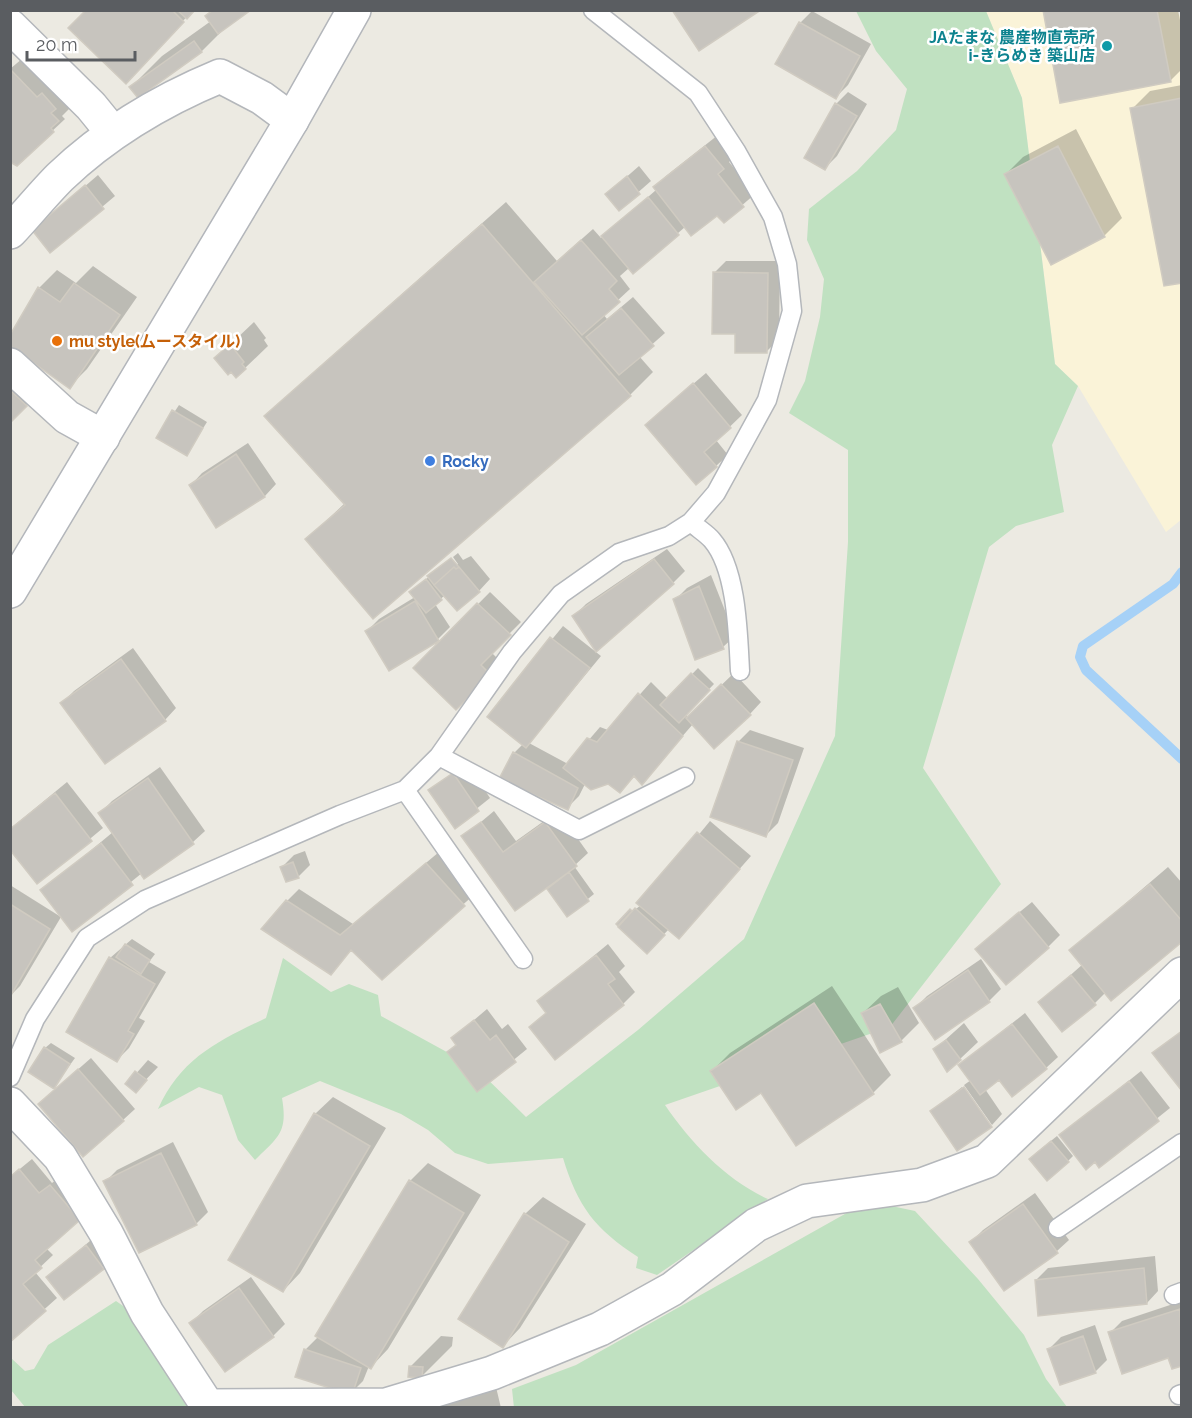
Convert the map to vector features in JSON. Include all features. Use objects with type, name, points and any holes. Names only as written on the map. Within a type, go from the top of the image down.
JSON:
[{"type":"street","points":[[10,591],[292,120],[354,10]]},
{"type":"street","points":[[10,26],[91,106],[113,134]]},
{"type":"street","points":[[10,232],[60,177],[113,134],[196,86],[220,76],[262,98],[292,120]]},
{"type":"street","points":[[10,365],[67,417],[103,438]]},
{"type":"street","points":[[10,1104],[60,1157],[106,1233],[147,1313],[208,1407],[386,1405],[492,1373],[600,1329],[672,1289],[756,1225],[807,1201],[922,1185],[987,1161],[1182,974]]},
{"type":"lane","points":[[10,1077],[35,1019],[87,938],[144,900],[340,815],[405,790],[439,756],[512,652],[561,594],[619,553],[669,536],[691,522],[716,493],[767,400],[792,311],[787,264],[773,217],[736,151],[698,93],[593,10]]},
{"type":"lane","points":[[691,522],[713,541],[724,565],[737,609],[740,671]]},
{"type":"lane","points":[[439,756],[579,830],[685,777]]},
{"type":"lane","points":[[405,790],[523,959]]},
{"type":"lane","points":[[1059,1228],[1182,1143]]},
{"type":"shaded area","name":"JAたまな 農産物直売所 i-きらめき 築山店","points":[[1177,10],[1181,19],[1182,519],[1166,532],[1078,386],[1055,364],[1022,98],[986,11]]},
{"type":"green space","points":[[856,11],[986,11],[1022,98],[1055,364],[1078,386],[1052,445],[1064,512],[1016,526],[989,547],[923,768],[1001,884],[890,1027],[665,1105],[710,1159],[738,1182],[768,1199],[657,1275],[636,1268],[638,1257],[610,1237],[590,1215],[575,1190],[563,1158],[488,1164],[455,1153],[428,1130],[401,1114],[320,1081],[282,1098],[284,1119],[279,1134],[255,1160],[238,1140],[222,1095],[199,1087],[158,1109],[178,1076],[203,1053],[217,1043],[266,1018],[283,958],[331,992],[349,984],[378,995],[381,1016],[476,1068],[526,1117],[638,1030],[744,939],[835,736],[848,542],[848,450],[789,413],[805,381],[820,317],[824,279],[807,240],[809,209],[857,171],[896,130],[907,89],[876,51]]},
{"type":"green space","points":[[868,1201],[915,1211],[978,1279],[1024,1335],[1046,1379],[1067,1407],[514,1408],[512,1389],[576,1365]]},
{"type":"green space","points":[[116,1301],[126,1308],[187,1407],[25,1407],[11,1390],[11,1358],[25,1371],[34,1369],[48,1345]]},
{"type":"building","points":[[86,10],[172,10],[184,22],[126,84],[68,28]]},
{"type":"building","points":[[177,10],[195,10],[187,19]]},
{"type":"building","points":[[213,10],[251,10],[218,34],[205,16]]},
{"type":"building","points":[[672,10],[761,10],[699,51]]},
{"type":"building","name":"JAたまな 農産物直売所 i-きらめき 築山店","points":[[1043,10],[1157,10],[1171,82],[1060,103]]},
{"type":"building","points":[[799,22],[860,56],[836,99],[775,64]]},
{"type":"building","points":[[194,41],[202,52],[138,98],[129,87]]},
{"type":"building","points":[[10,69],[37,97],[42,93],[56,109],[51,113],[59,121],[51,128],[54,132],[17,166],[10,162]]},
{"type":"building","points":[[1182,98],[1182,283],[1164,286],[1130,108]]},
{"type":"building","points":[[835,103],[857,116],[825,170],[804,158]]},
{"type":"building","points":[[705,146],[724,169],[718,174],[744,207],[724,223],[717,216],[691,236],[653,187]]},
{"type":"building","points":[[1058,146],[1105,237],[1051,265],[1004,174]]},
{"type":"building","points":[[627,176],[640,194],[619,211],[605,194]]},
{"type":"building","points":[[85,185],[104,209],[50,253],[32,230]]},
{"type":"building","points":[[648,197],[679,235],[633,274],[601,236]]},
{"type":"building","name":"Rocky","points":[[482,224],[631,396],[373,619],[305,539],[345,505],[264,416]]},
{"type":"building","points":[[581,240],[617,281],[609,289],[620,302],[582,335],[534,282]]},
{"type":"building","points":[[713,272],[768,273],[767,353],[735,353],[735,334],[712,334]]},
{"type":"building","name":"mu style(厶ースタイル)","points":[[74,283],[120,315],[70,389],[10,346],[10,335],[38,287],[60,302]]},
{"type":"building","points":[[621,308],[654,346],[619,375],[586,337]]},
{"type":"building","points":[[230,344],[244,362],[242,364],[246,369],[236,378],[231,372],[228,375],[214,358]]},
{"type":"building","points":[[693,383],[731,428],[704,452],[717,467],[696,485],[645,425]]},
{"type":"building","points":[[10,390],[27,406],[10,423]]},
{"type":"building","points":[[172,410],[203,428],[187,456],[156,438]]},
{"type":"building","points":[[236,454],[265,497],[216,528],[189,485]]},
{"type":"building","points":[[451,558],[459,567],[456,569],[454,567],[434,585],[427,576]]},
{"type":"building","points":[[654,559],[674,584],[596,652],[572,616]]},
{"type":"building","points":[[454,567],[456,569],[459,567],[480,592],[457,611],[434,585]]},
{"type":"building","points":[[426,579],[442,600],[426,613],[409,592]]},
{"type":"building","points":[[699,586],[724,649],[695,660],[673,599]]},
{"type":"building","points":[[415,601],[439,641],[389,671],[365,631]]},
{"type":"building","points":[[477,603],[511,635],[481,665],[491,675],[456,710],[413,668]]},
{"type":"building","points":[[550,637],[590,668],[526,748],[487,717]]},
{"type":"building","points":[[121,659],[166,721],[105,764],[60,703]]},
{"type":"building","points":[[691,673],[710,690],[679,723],[660,705]]},
{"type":"building","points":[[721,684],[751,715],[714,749],[686,718]]},
{"type":"building","points":[[638,693],[683,736],[642,785],[634,776],[620,793],[608,784],[591,790],[563,768],[587,738],[597,742]]},
{"type":"building","points":[[737,741],[793,760],[766,837],[710,817]]},
{"type":"building","points":[[513,752],[578,788],[568,810],[499,779]]},
{"type":"building","points":[[453,773],[479,811],[455,829],[428,790]]},
{"type":"building","points":[[148,778],[194,844],[144,879],[98,813]]},
{"type":"building","points":[[55,793],[92,841],[37,884],[10,850],[10,829]]},
{"type":"building","points":[[481,822],[503,852],[545,822],[577,866],[515,911],[461,836]]},
{"type":"building","points":[[697,832],[740,869],[679,939],[636,903]]},
{"type":"building","points":[[101,843],[133,885],[72,932],[40,890]]},
{"type":"building","points":[[293,862],[299,878],[286,882],[280,867]]},
{"type":"building","points":[[426,863],[465,906],[382,980],[351,950],[331,975],[261,929],[286,900],[340,935]]},
{"type":"building","points":[[569,872],[589,901],[567,917],[547,889]]},
{"type":"building","points":[[1150,884],[1182,921],[1182,942],[1111,1001],[1069,950]]},
{"type":"building","points":[[10,904],[50,929],[10,997]]},
{"type":"building","points":[[635,908],[665,935],[647,954],[618,927]]},
{"type":"building","points":[[630,909],[632,911],[618,926],[616,924]]},
{"type":"building","points":[[1019,912],[1049,948],[1006,985],[975,949]]},
{"type":"building","points":[[125,944],[150,960],[141,974],[116,957]]},
{"type":"building","points":[[596,955],[615,979],[608,984],[624,1005],[555,1060],[529,1027],[546,1013],[537,1001]]},
{"type":"building","points":[[109,957],[155,984],[128,1031],[134,1034],[117,1062],[66,1032]]},
{"type":"building","points":[[968,970],[990,1002],[935,1040],[913,1008]]},
{"type":"building","points":[[1071,975],[1096,1005],[1062,1032],[1038,1002]]},
{"type":"building","points":[[814,1003],[874,1094],[796,1146],[761,1093],[736,1110],[710,1071]]},
{"type":"building","points":[[880,1004],[902,1042],[880,1053],[861,1013]]},
{"type":"building","points":[[474,1020],[490,1040],[496,1035],[516,1062],[477,1092],[447,1052],[456,1045],[451,1038]]},
{"type":"building","points":[[1012,1024],[1047,1069],[1012,1097],[999,1080],[980,1095],[958,1065]]},
{"type":"building","points":[[1182,1031],[1182,1091],[1152,1053]]},
{"type":"building","points":[[946,1040],[961,1060],[947,1072],[933,1049]]},
{"type":"building","points":[[44,1047],[70,1064],[54,1089],[28,1072]]},
{"type":"building","points":[[78,1069],[124,1121],[83,1157],[38,1104]]},
{"type":"building","points":[[135,1071],[147,1080],[136,1093],[125,1084]]},
{"type":"building","points":[[1129,1081],[1159,1121],[1099,1168],[1095,1162],[1086,1170],[1059,1135]]},
{"type":"building","points":[[964,1087],[992,1127],[957,1151],[930,1111]]},
{"type":"building","points":[[314,1113],[370,1146],[283,1292],[228,1260]]},
{"type":"building","points":[[1051,1141],[1069,1162],[1047,1181],[1029,1159]]},
{"type":"building","points":[[161,1153],[197,1225],[139,1253],[103,1181]]},
{"type":"building","points":[[19,1169],[39,1193],[50,1185],[80,1220],[35,1260],[42,1268],[23,1284],[46,1311],[10,1342],[10,1177]]},
{"type":"building","points":[[409,1180],[464,1213],[371,1369],[315,1336]]},
{"type":"building","points":[[1023,1204],[1058,1253],[1004,1291],[969,1242]]},
{"type":"building","points":[[524,1213],[569,1242],[503,1348],[458,1319]]},
{"type":"building","points":[[86,1245],[104,1269],[64,1300],[46,1277]]},
{"type":"building","points":[[1144,1268],[1147,1304],[1038,1316],[1035,1280]]},
{"type":"building","points":[[239,1288],[274,1337],[225,1372],[189,1323]]},
{"type":"building","points":[[1180,1309],[1182,1366],[1172,1369],[1168,1358],[1122,1374],[1108,1332]]},
{"type":"building","points":[[1083,1336],[1096,1373],[1060,1385],[1047,1349]]},
{"type":"building","points":[[304,1349],[361,1368],[352,1395],[295,1377]]},
{"type":"building","points":[[409,1366],[423,1367],[422,1378],[408,1377]]},
{"type":"waterway","points":[[1182,572],[1173,584],[1083,646],[1080,657],[1086,670],[1182,759]]},
{"type":"place","name":"JAたまな 農産物直売所 i-きらめき 築山店","points":[[1107,46]]},
{"type":"place","name":"mu style(厶ースタイル)","points":[[57,341]]},
{"type":"place","name":"Rocky","points":[[430,461]]}]
